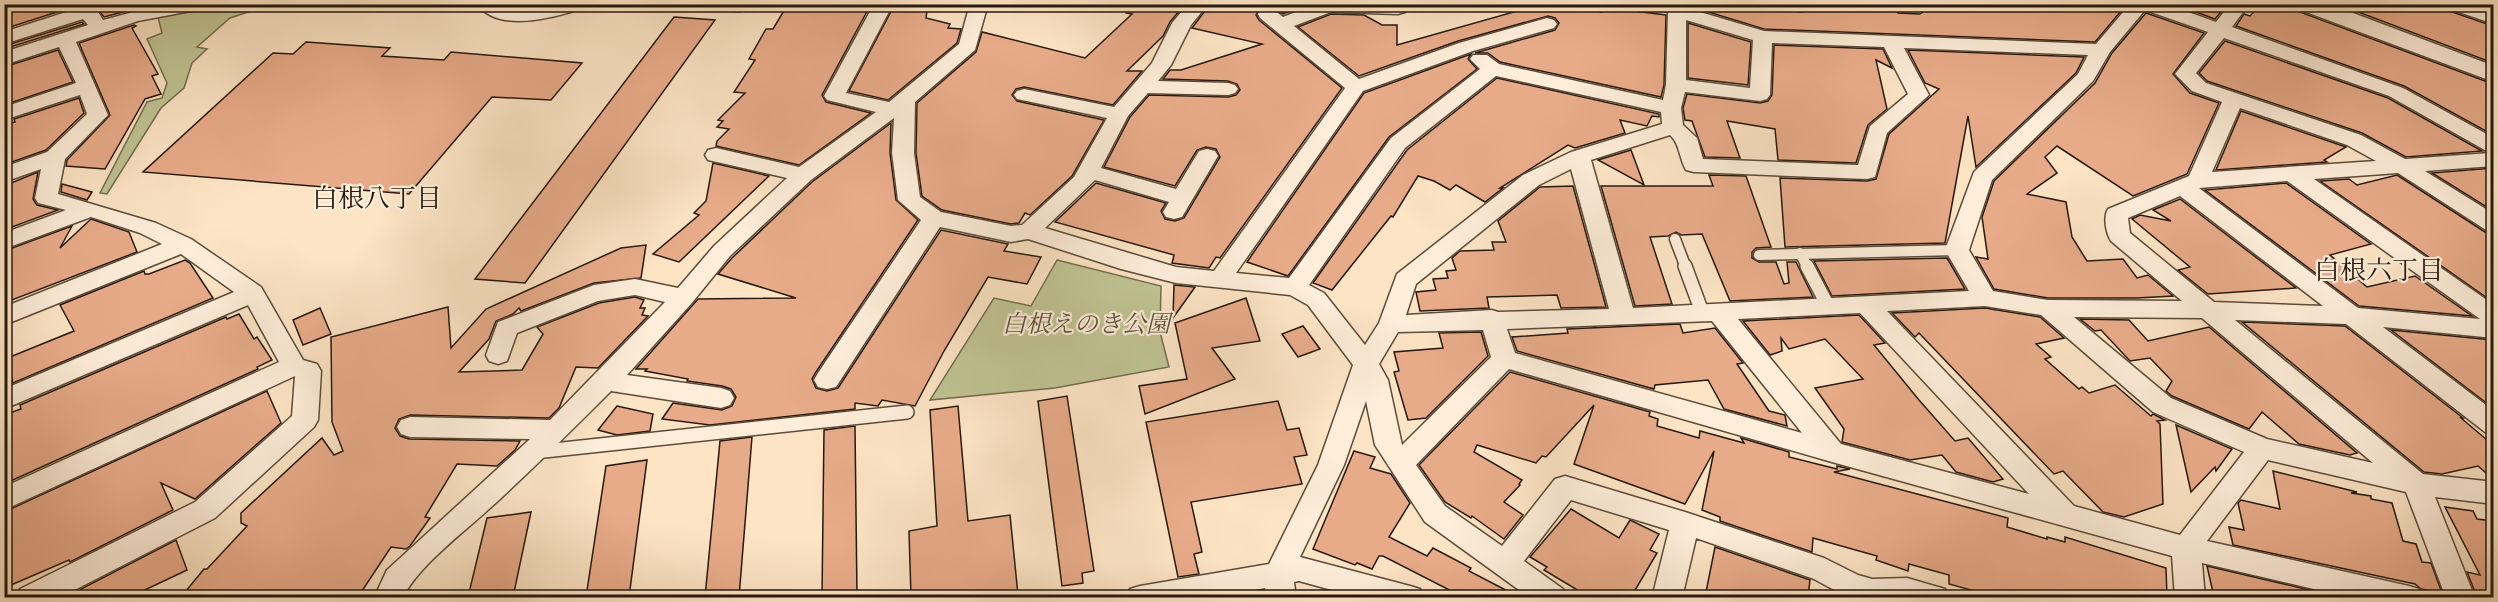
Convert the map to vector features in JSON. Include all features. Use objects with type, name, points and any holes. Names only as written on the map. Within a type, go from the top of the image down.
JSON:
[{"type":"street","points":[[5,58],[134,16],[196,4]]},
{"type":"street","points":[[486,4],[502,13],[516,15],[546,13],[577,4]]},
{"type":"street","points":[[884,4],[834,96],[898,105]]},
{"type":"street","points":[[388,597],[398,579],[414,562],[534,452],[606,381],[723,251],[803,175],[898,105],[968,46],[979,4]]},
{"type":"street","points":[[1029,231],[1083,181],[1119,114],[1161,65],[1182,23],[1199,4]]},
{"type":"street","points":[[1985,298],[1957,250],[1982,177],[2086,77],[2101,50],[2140,4]]},
{"type":"street","points":[[2146,4],[2219,32],[2396,92],[2493,147]]},
{"type":"street","points":[[2240,4],[2185,75],[2199,87],[2355,140],[2401,165],[2493,225]]},
{"type":"street","points":[[2306,4],[2493,75]]},
{"type":"street","points":[[2454,4],[2493,18]]},
{"type":"street","points":[[1356,87],[1274,20],[1329,6],[1398,8]]},
{"type":"street","points":[[1672,118],[1680,8],[1763,37],[2101,50]]},
{"type":"street","points":[[4,38],[88,11],[99,28]]},
{"type":"street","points":[[1220,279],[1356,87],[1466,47],[1547,24]]},
{"type":"street","points":[[1676,85],[1760,95],[1763,37]]},
{"type":"street","points":[[4,175],[55,157],[98,115],[65,40]]},
{"type":"street","points":[[1466,47],[1492,69],[1672,118],[1686,138],[1694,165],[1867,172],[1876,131],[1919,94],[1891,42]]},
{"type":"street","points":[[1295,287],[1398,143],[1492,69]]},
{"type":"street","points":[[4,114],[87,86]]},
{"type":"street","points":[[1143,87],[1228,89]]},
{"type":"street","points":[[1024,95],[1119,114]]},
{"type":"street","points":[[2190,183],[2233,99]]},
{"type":"street","points":[[898,105],[909,200],[934,218],[1011,234],[1029,231],[1129,263],[1176,275],[1295,287],[1316,299],[1366,364],[1375,380],[1388,445],[1435,514],[1553,597]]},
{"type":"street","points":[[1279,586],[1331,465],[1366,364],[1390,324],[1405,280],[1531,180],[1672,118]]},
{"type":"street","points":[[716,155],[803,175]]},
{"type":"street","points":[[1088,171],[1178,205],[1207,156]]},
{"type":"street","points":[[30,597],[205,510],[305,420],[308,371],[294,366],[253,293],[183,244],[148,228],[90,209],[46,198],[55,157]]},
{"type":"street","points":[[1579,157],[1623,316]]},
{"type":"street","points":[[2461,597],[2416,484],[2119,236],[2116,214],[2190,183],[2291,173],[2493,159]]},
{"type":"street","points":[[2291,173],[2493,316]]},
{"type":"street","points":[[2190,183],[2352,316],[2493,425]]},
{"type":"street","points":[[4,242],[90,209]]},
{"type":"street","points":[[827,380],[934,218]]},
{"type":"street","points":[[4,317],[183,244]]},
{"type":"street","points":[[498,355],[507,328],[594,292],[635,287],[683,298]]},
{"type":"street","points":[[4,400],[253,293]]},
{"type":"street","points":[[1390,324],[1623,316],[1827,304],[1985,298],[2048,308],[2206,310],[2352,316],[2493,329]]},
{"type":"street","points":[[1865,303],[2064,515]]},
{"type":"street","points":[[2048,308],[2162,405],[2262,448],[2416,484],[2493,493]]},
{"type":"street","points":[[1710,311],[1832,452]]},
{"type":"street","points":[[1492,320],[1504,359]]},
{"type":"street","points":[[1400,464],[1504,359]]},
{"type":"street","points":[[1504,359],[1832,452],[2186,548],[2409,597]]},
{"type":"street","points":[[4,499],[294,366]]},
{"type":"street","points":[[606,381],[721,398]]},
{"type":"street","points":[[410,427],[555,430]]},
{"type":"street","points":[[2190,597],[2186,548],[2262,448]]},
{"type":"street","points":[[1505,564],[1566,487],[1685,523],[1824,570],[1851,592],[1907,590],[1935,597]]},
{"type":"street","points":[[1667,597],[1685,523]]},
{"type":"street","points":[[1140,597],[1279,586],[1299,568],[1410,597]]},
{"type":"lane","points":[[1646,4],[1680,8]]},
{"type":"lane","points":[[1675,239],[1710,311]]},
{"type":"lane","points":[[1759,255],[1957,250]]},
{"type":"lane","points":[[1800,253],[1827,304]]},
{"type":"lane","points":[[534,452],[907,412]]},
{"type":"green space","points":[[666,4],[746,5],[740,12],[662,8]]},
{"type":"green space","points":[[221,5],[270,5],[230,18],[197,47],[207,49],[192,63],[184,88],[161,108],[107,194],[100,193],[147,102],[162,98],[167,83],[147,39],[162,33],[158,17]]},
{"type":"green space","name":"白根えのき公園","points":[[1057,260],[1161,286],[1160,332],[1169,367],[1055,388],[930,400],[994,298],[1031,306]]},
{"type":"building","points":[[4,4],[82,4],[4,29]]},
{"type":"building","points":[[94,4],[123,4],[127,11],[104,17]]},
{"type":"building","points":[[788,4],[871,4],[822,95],[826,102],[871,113],[799,165],[716,146],[717,141],[729,129],[717,127],[723,121],[718,120],[745,93],[734,92],[755,60],[749,59],[766,29],[773,29]]},
{"type":"building","points":[[895,4],[928,4],[926,18],[950,24],[948,28],[961,29],[957,43],[888,100],[849,91]]},
{"type":"building","points":[[1127,4],[1185,4],[1170,22],[1163,36],[1127,71],[1142,71],[1113,105],[1024,87],[1016,89],[1012,95],[1017,101],[1104,120],[1072,176],[1030,215],[1025,213],[1019,223],[1011,224],[942,210],[922,196],[916,153],[917,103],[976,52],[982,32],[1085,58],[1132,14],[1126,13]]},
{"type":"building","points":[[1210,4],[1309,4],[1283,14],[1274,8],[1260,8],[1256,15],[1259,20],[1342,88],[1220,258],[1216,257],[1209,268],[1172,263],[1174,255],[1055,222],[1096,183],[1166,203],[1161,211],[1165,219],[1175,221],[1184,218],[1220,157],[1216,149],[1206,147],[1197,150],[1175,186],[1104,167],[1130,117],[1149,95],[1228,97],[1236,95],[1240,90],[1237,84],[1228,81],[1163,79],[1170,70],[1181,70],[1262,44],[1192,28]]},
{"type":"building","points":[[1542,4],[1577,4],[1601,12],[1602,7],[1666,15],[1664,85],[1661,97],[1500,62],[1488,53],[1475,53],[1555,30],[1559,23],[1555,18],[1548,16],[1458,41],[1359,76],[1298,27],[1331,14],[1364,15],[1382,25],[1397,25],[1397,45]]},
{"type":"building","points":[[1692,4],[1790,4],[1794,11],[1802,12],[1809,10],[1813,4],[1894,4],[1898,13],[1920,14],[1933,4],[2127,4],[2095,42],[1764,29],[1692,7]]},
{"type":"building","points":[[2174,4],[2216,4],[2225,7],[2215,19]]},
{"type":"building","points":[[2261,4],[2293,4],[2297,11],[2493,84],[2493,135],[2404,86],[2236,26],[2244,14],[2250,16]]},
{"type":"building","points":[[2337,4],[2443,4],[2446,10],[2493,26],[2493,63]]},
{"type":"building","points":[[2146,13],[2204,33],[2173,74],[2190,93],[2219,103],[2187,174],[2133,196],[2057,146],[2045,157],[2057,173],[2027,194],[2066,202],[2072,237],[2087,261],[2123,259],[2137,278],[2148,275],[2173,296],[2048,298],[1994,289],[1976,257],[1988,259],[1982,217],[1994,181],[2095,83],[2112,53]]},
{"type":"building","points":[[674,17],[715,20],[525,283],[475,279]]},
{"type":"building","points":[[82,22],[84,24],[4,49],[4,46]]},
{"type":"building","points":[[1688,23],[1751,42],[1748,85],[1688,78]]},
{"type":"building","points":[[136,26],[132,28],[158,74],[152,76],[161,94],[145,99],[105,169],[66,166],[67,160],[110,115],[79,43]]},
{"type":"building","points":[[2225,41],[2388,98],[2482,151],[2406,157],[2362,133],[2207,81],[2199,73]]},
{"type":"building","points":[[306,42],[390,48],[382,56],[444,60],[451,52],[582,63],[551,100],[492,97],[409,194],[143,172],[273,53],[293,54]]},
{"type":"building","points":[[1774,45],[1883,49],[1892,68],[1876,60],[1887,109],[1868,125],[1856,163],[1778,160],[1775,129],[1727,121],[1740,158],[1705,157],[1692,121],[1685,120],[1683,108],[1687,94],[1760,103],[1768,101],[1772,95]]},
{"type":"building","points":[[58,50],[73,82],[7,104],[4,99],[4,67]]},
{"type":"building","points":[[1908,50],[2084,57],[2076,73],[1976,167],[1968,116],[1945,243],[1785,247],[1780,178],[1867,181],[1876,179],[1889,134],[1939,89],[1925,83]]},
{"type":"building","points":[[1471,54],[1468,59],[1477,69],[1389,137],[1288,276],[1247,262],[1364,93]]},
{"type":"building","points":[[1497,78],[1659,114],[1659,117],[1652,116],[1647,126],[1620,120],[1625,133],[1575,148],[1568,145],[1500,188],[1503,188],[1485,202],[1456,185],[1450,190],[1434,181],[1418,176],[1393,217],[1391,216],[1332,290],[1313,283],[1407,150]]},
{"type":"building","points":[[79,98],[84,113],[46,150],[9,163],[4,152],[4,125],[15,122],[14,119]]},
{"type":"building","points":[[2241,111],[2346,147],[2324,160],[2327,162],[2216,170]]},
{"type":"building","points":[[891,123],[890,153],[896,200],[918,220],[816,372],[812,379],[816,388],[827,391],[838,388],[941,230],[1008,244],[1004,251],[1041,257],[1027,284],[988,277],[944,351],[915,406],[882,400],[878,406],[855,403],[855,409],[710,425],[662,419],[673,403],[722,410],[732,406],[736,397],[731,389],[722,386],[687,381],[688,379],[645,371],[647,369],[636,369],[698,299],[796,298],[718,274],[812,182]]},
{"type":"building","points":[[1631,150],[1644,185],[1598,160]]},
{"type":"building","points":[[713,163],[769,176],[679,262],[653,254],[699,215],[694,213],[706,201]]},
{"type":"building","points":[[2493,168],[2493,211],[2432,173]]},
{"type":"building","points":[[38,172],[33,199],[37,205],[58,210],[4,230],[4,186]]},
{"type":"building","points":[[1709,175],[1746,176],[1771,247],[1756,248],[1752,252],[1752,258],[1759,262],[1776,262],[1784,284],[1789,283],[1787,262],[1796,262],[1813,297],[1730,301],[1702,234],[1681,235],[1676,232],[1668,236],[1650,237],[1672,304],[1635,306],[1601,186],[1713,186]]},
{"type":"building","points":[[2397,175],[2485,232],[2493,234],[2493,302],[2320,181],[2349,179],[2357,185]]},
{"type":"building","points":[[2286,183],[2371,244],[2330,255],[2367,287],[2415,276],[2472,316],[2359,306],[2205,190]]},
{"type":"building","points":[[62,184],[92,192],[87,200],[61,192]]},
{"type":"building","points":[[1573,186],[1606,307],[1561,308],[1557,295],[1487,297],[1489,308],[1420,311],[1416,292],[1436,290],[1433,279],[1448,278],[1446,271],[1456,270],[1452,258],[1460,251],[1494,250],[1492,242],[1506,242],[1498,221],[1540,187]]},
{"type":"building","points":[[2180,199],[2296,288],[2208,294],[2178,270],[2190,267],[2132,219],[2140,215],[2171,221],[2153,210]]},
{"type":"building","points":[[91,219],[129,232],[137,252],[4,303],[4,251],[72,226],[60,248]]},
{"type":"building","points":[[646,245],[641,278],[594,283],[521,311],[519,308],[513,314],[496,321],[489,339],[459,372],[522,370],[543,334],[537,327],[599,303],[635,297],[644,300],[640,308],[645,308],[642,315],[648,316],[598,368],[576,367],[559,408],[549,418],[410,415],[399,419],[395,428],[400,436],[409,439],[520,441],[515,450],[497,466],[457,464],[425,517],[430,518],[410,546],[406,549],[391,547],[358,597],[181,597],[204,569],[207,569],[247,526],[241,523],[241,513],[322,438],[334,455],[343,451],[332,422],[331,337],[448,307],[451,348],[486,309],[621,248]]},
{"type":"building","points":[[1947,258],[1965,289],[1832,296],[1814,261]]},
{"type":"building","points":[[185,260],[190,263],[213,298],[13,383],[5,359],[74,331],[60,305],[144,271],[145,274],[149,274]]},
{"type":"building","points":[[1174,285],[1195,287],[1173,318]]},
{"type":"building","points":[[1246,298],[1260,341],[1212,348],[1235,379],[1145,414],[1139,386],[1187,379],[1175,323]]},
{"type":"building","points":[[320,308],[331,334],[303,345],[293,320]]},
{"type":"building","points":[[1985,308],[2040,317],[2064,338],[2036,344],[2051,357],[2045,359],[2079,389],[2082,387],[2089,393],[2115,385],[2151,416],[2153,414],[2165,420],[2157,421],[2160,424],[2163,504],[2124,517],[2103,512],[2063,471],[2054,474],[1919,333],[1915,337],[1892,313]]},
{"type":"building","points":[[239,314],[254,339],[257,337],[272,360],[257,367],[258,369],[4,484],[4,415],[21,409],[20,405],[226,317],[227,319]]},
{"type":"building","points":[[1859,315],[1885,343],[1874,345],[1955,441],[1968,438],[2003,479],[1993,482],[1956,472],[1942,455],[1910,460],[1842,442],[1844,429],[1815,388],[1863,379],[1825,339],[1789,349],[1781,338],[1782,351],[1770,355],[1743,321]]},
{"type":"building","points":[[2080,319],[2129,320],[2148,341],[2209,327],[2357,453],[2350,455],[2299,444],[2262,412],[2249,429],[2172,396],[2166,391],[2172,381],[2150,358],[2130,361],[2101,330],[2095,331]]},
{"type":"building","points":[[2242,322],[2345,326],[2463,418],[2461,418],[2493,445],[2493,479],[2478,466],[2442,474],[2424,472]]},
{"type":"building","points":[[1680,324],[1683,333],[1715,328],[1743,363],[1737,364],[1769,411],[1785,415],[1787,426],[1724,409],[1708,380],[1655,385],[1654,389],[1517,351],[1512,337],[1568,333],[1567,329]]},
{"type":"building","points":[[1303,326],[1320,349],[1298,357],[1282,334]]},
{"type":"building","points":[[2391,330],[2493,340],[2493,408]]},
{"type":"building","points":[[1481,332],[1488,356],[1426,418],[1408,420],[1394,372],[1399,371],[1394,352],[1443,348],[1439,333]]},
{"type":"building","points":[[1510,372],[1650,412],[1649,416],[1658,419],[1657,426],[1699,438],[1700,431],[1744,443],[1741,438],[1789,452],[1789,457],[1837,469],[1837,466],[1850,469],[1834,472],[2008,518],[2007,527],[2047,539],[2047,537],[2065,542],[2065,537],[2166,568],[2167,597],[1996,597],[1949,584],[1949,575],[1909,564],[1908,571],[1876,560],[1877,556],[1813,538],[1812,552],[1720,521],[1720,517],[1702,510],[1714,451],[1685,504],[1574,464],[1594,405],[1546,457],[1542,456],[1536,463],[1477,445],[1474,452],[1522,480],[1504,502],[1523,515],[1504,539],[1472,516],[1471,518],[1445,502],[1419,465]]},
{"type":"building","points":[[267,391],[281,423],[195,499],[161,483],[173,510],[70,562],[69,560],[4,588],[4,512]]},
{"type":"building","points":[[1067,396],[1094,571],[1082,573],[1083,583],[1062,586],[1038,401]]},
{"type":"building","points":[[1278,401],[1287,430],[1299,428],[1307,455],[1294,457],[1302,484],[1191,502],[1202,552],[1194,554],[1199,574],[1178,577],[1146,422]]},
{"type":"building","points":[[617,406],[653,414],[650,431],[617,435],[598,430]]},
{"type":"building","points":[[958,406],[968,521],[1010,515],[1018,595],[911,597],[909,531],[937,526],[930,410]]},
{"type":"building","points":[[2176,425],[2232,449],[2216,471],[2215,467],[2191,492]]},
{"type":"building","points":[[855,426],[857,597],[822,597],[824,430]]},
{"type":"building","points":[[752,437],[739,597],[705,597],[720,441]]},
{"type":"building","points":[[1354,451],[1375,457],[1370,468],[1391,474],[1410,503],[1389,537],[1427,556],[1433,548],[1471,568],[1469,571],[1519,597],[1463,597],[1383,556],[1379,556],[1372,569],[1313,549]]},
{"type":"building","points":[[647,460],[629,597],[586,597],[606,466]]},
{"type":"building","points":[[2273,471],[2392,503],[2403,541],[2416,544],[2422,562],[2431,563],[2442,593],[2421,589],[2415,584],[2233,545],[2229,527],[2244,530],[2238,503],[2241,500],[2280,509]]},
{"type":"building","points":[[2445,507],[2473,511],[2477,519],[2493,521],[2493,597],[2477,597],[2467,572],[2480,575]]},
{"type":"building","points":[[1571,509],[1619,538],[1630,520],[1659,534],[1650,550],[1657,553],[1631,597],[1589,597],[1544,570],[1547,567],[1530,557]]},
{"type":"building","points":[[531,512],[513,597],[468,597],[487,518]]},
{"type":"building","points":[[176,540],[187,570],[130,597],[84,597],[81,589]]},
{"type":"building","points":[[1715,547],[1810,580],[1808,597],[1705,597]]},
{"type":"building","points":[[2207,566],[2340,597],[2214,597]]},
{"type":"district","name":"白根八丁目","points":[[377,199]]},
{"type":"district","name":"白根六丁目","points":[[2379,271]]}]
